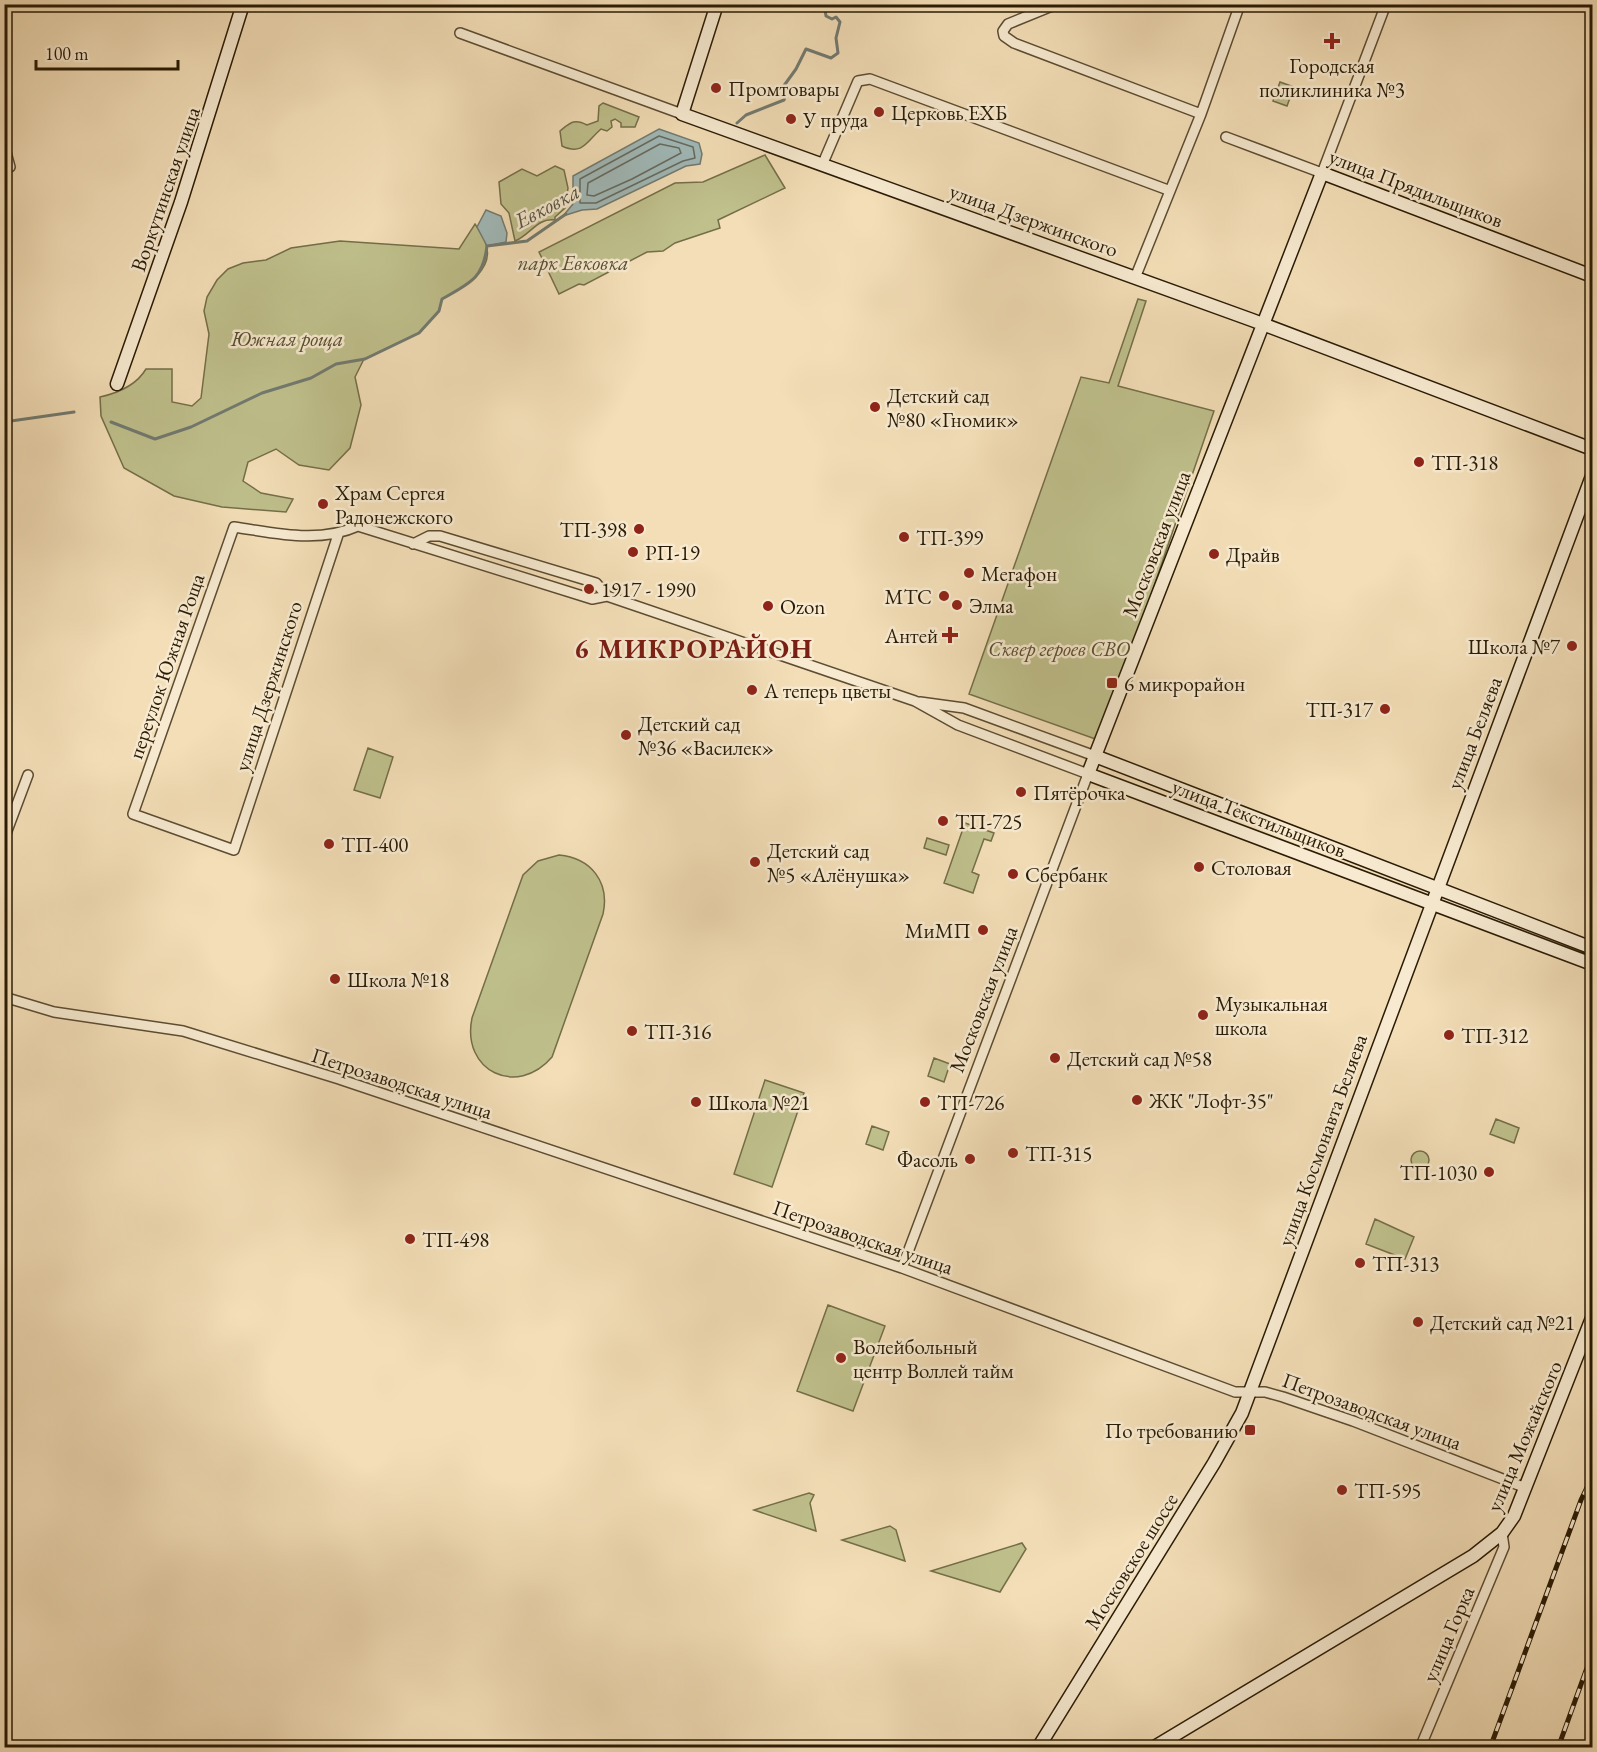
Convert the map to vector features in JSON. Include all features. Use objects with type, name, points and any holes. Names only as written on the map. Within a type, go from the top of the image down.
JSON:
[{"type":"street","name":"Воркутинская улица","points":[[117,384],[181,202],[243,4]]},
{"type":"street","points":[[682,114],[717,4]]},
{"type":"street","points":[[1057,4],[1013,22],[1003,31],[1006,39],[1201,114]]},
{"type":"street","points":[[1135,278],[1168,190],[1201,114],[1240,4]]},
{"type":"street","name":"Московская улица","points":[[902,1268],[1088,774],[1386,4]]},
{"type":"street","name":"улица Дзержинского","points":[[460,33],[1263,324],[1593,450]]},
{"type":"street","points":[[823,163],[858,81],[870,79],[1168,190]]},
{"type":"street","name":"улица Прядильщиков","points":[[1226,137],[1593,276]]},
{"type":"street","points":[[4,145],[10,167]]},
{"type":"street","name":"улица Беляева","points":[[1431,904],[1593,476]]},
{"type":"street","name":"улица Текстильщиков","points":[[338,535],[357,526],[592,599],[607,596],[915,702],[958,725],[1593,964]]},
{"type":"street","name":"переулок Южная Роща","points":[[234,850],[133,814],[234,527],[313,537],[338,535]]},
{"type":"street","name":"улица Дзержинского","points":[[234,850],[338,535]]},
{"type":"street","name":"улица Текстильщиков","points":[[413,544],[420,538],[440,536],[597,583],[607,596]]},
{"type":"street","name":"улица Текстильщиков","points":[[915,702],[964,708],[1095,756],[1593,948]]},
{"type":"street","points":[[958,725],[964,708]]},
{"type":"street","points":[[4,839],[28,775]]},
{"type":"street","name":"улица Космонавта Беляева","points":[[1251,1391],[1431,904]]},
{"type":"street","name":"Петрозаводская улица","points":[[4,997],[54,1012],[183,1032],[339,1079],[902,1268],[1235,1392],[1265,1392],[1353,1421],[1526,1488]]},
{"type":"street","name":"улица Можайского","points":[[1502,1533],[1509,1525],[1526,1488],[1593,1318]]},
{"type":"street","name":"Московское шоссе","points":[[1038,1748],[1214,1463],[1251,1391]]},
{"type":"street","points":[[1153,1748],[1473,1556],[1502,1533]]},
{"type":"street","name":"улица Горка","points":[[1420,1748],[1504,1548],[1502,1533]]},
{"type":"green space","points":[[1280,82],[1294,87],[1287,106],[1273,101]]},
{"type":"green space","points":[[603,103],[639,117],[635,127],[621,127],[621,123],[615,119],[611,121],[612,127],[607,131],[601,129],[584,146],[569,149],[562,146],[560,131],[572,122],[587,125],[598,121],[599,106]]},
{"type":"green space","name":"парк Евковка","points":[[765,155],[785,188],[718,220],[720,228],[675,243],[663,251],[647,252],[584,285],[579,284],[559,294],[539,252],[675,183],[703,182]]},
{"type":"green space","points":[[555,166],[564,170],[568,188],[565,208],[555,217],[555,220],[544,221],[515,241],[509,213],[501,204],[499,182],[522,169],[537,176]]},
{"type":"green space","name":"Южная роща","points":[[475,224],[485,241],[487,254],[486,263],[481,271],[467,284],[442,299],[439,311],[419,333],[364,359],[355,377],[361,405],[350,448],[329,470],[299,465],[276,449],[248,462],[243,481],[261,493],[293,499],[286,512],[222,507],[174,496],[124,468],[101,416],[100,397],[126,388],[146,369],[172,369],[172,402],[192,406],[201,398],[209,334],[204,311],[207,297],[217,280],[228,269],[243,263],[266,260],[291,248],[340,241],[459,249]]},
{"type":"green space","name":"Сквер героев СВО","points":[[1138,299],[1146,301],[1118,386],[1214,411],[1101,741],[969,694],[1081,377],[1109,383]]},
{"type":"green space","points":[[368,748],[393,757],[380,798],[354,790]]},
{"type":"green space","points":[[965,823],[994,833],[991,841],[984,839],[972,872],[979,875],[973,893],[944,883]]},
{"type":"green space","points":[[927,838],[949,845],[946,855],[924,848]]},
{"type":"green space","points":[[559,855],[580,861],[596,874],[604,892],[603,914],[552,1057],[538,1069],[523,1076],[508,1077],[495,1073],[483,1064],[475,1052],[471,1037],[472,1018],[523,875],[538,861]]},
{"type":"green space","points":[[934,1058],[950,1064],[944,1082],[928,1076]]},
{"type":"green space","points":[[765,1080],[804,1093],[772,1187],[734,1174]]},
{"type":"green space","points":[[1496,1119],[1519,1128],[1514,1143],[1490,1134]]},
{"type":"green space","points":[[872,1126],[889,1132],[883,1150],[866,1144]]},
{"type":"green space","points":[[1420,1151],[1426,1154],[1429,1160],[1426,1166],[1420,1169],[1414,1166],[1411,1160],[1414,1154]]},
{"type":"green space","points":[[1375,1219],[1414,1237],[1405,1259],[1366,1244]]},
{"type":"green space","name":"Волейбольный центр Воллей тайм","points":[[828,1305],[885,1326],[853,1411],[797,1391]]},
{"type":"green space","points":[[809,1493],[814,1495],[810,1503],[816,1531],[754,1510]]},
{"type":"green space","points":[[890,1526],[896,1530],[905,1561],[842,1540]]},
{"type":"green space","points":[[1022,1543],[1026,1549],[1000,1592],[931,1571]]},
{"type":"water","points":[[659,129],[699,143],[702,154],[700,164],[686,166],[597,209],[582,210],[563,216],[573,204],[573,176]]},
{"type":"water","points":[[486,210],[501,216],[507,233],[506,242],[487,246],[477,227]]},
{"type":"waterway","name":"Евковка","points":[[737,123],[746,115],[784,100],[786,93],[783,87],[796,69],[806,49],[831,58],[838,53],[836,38],[840,22],[836,17],[832,19],[826,16],[824,4]]},
{"type":"waterway","name":"Евковка","points":[[111,422],[155,439],[191,427],[262,393],[311,378],[336,364],[365,359],[419,333],[439,311],[442,299],[474,279],[482,266],[487,246],[527,241],[566,214]]},
{"type":"waterway","name":"Евковка","points":[[4,422],[74,412]]},
{"type":"railway","points":[[1490,1748],[1581,1500],[1592,1477]]},
{"type":"railway","points":[[1558,1748],[1592,1654]]},
{"type":"place","name":"Городская поликлиника №3","points":[[1332,41]]},
{"type":"place","name":"Промтовары","points":[[716,88]]},
{"type":"place","name":"Церковь ЕХБ","points":[[879,112]]},
{"type":"place","name":"У пруда","points":[[791,119]]},
{"type":"place","name":"Детский сад №80 «Гномик»","points":[[875,407]]},
{"type":"place","name":"ТП-318","points":[[1419,462]]},
{"type":"place","name":"Храм Сергея Радонежского","points":[[323,504]]},
{"type":"place","name":"ТП-398","points":[[639,529]]},
{"type":"place","name":"ТП-399","points":[[904,537]]},
{"type":"place","name":"РП-19","points":[[633,552]]},
{"type":"place","name":"Драйв","points":[[1214,554]]},
{"type":"place","name":"Мегафон","points":[[969,573]]},
{"type":"place","name":"1917 - 1990","points":[[589,589]]},
{"type":"place","name":"МТС","points":[[944,596]]},
{"type":"place","name":"Элма","points":[[957,605]]},
{"type":"place","name":"Ozon","points":[[768,606]]},
{"type":"place","name":"Антей","points":[[950,635]]},
{"type":"place","name":"Школа №7","points":[[1572,646]]},
{"type":"place","name":"6 микрорайон","points":[[1112,683]]},
{"type":"place","name":"А теперь цветы","points":[[752,690]]},
{"type":"place","name":"ТП-317","points":[[1385,709]]},
{"type":"place","name":"Детский сад №36 «Василек»","points":[[626,735]]},
{"type":"place","name":"Пятёрочка","points":[[1021,792]]},
{"type":"place","name":"ТП-725","points":[[943,821]]},
{"type":"place","name":"ТП-400","points":[[329,844]]},
{"type":"place","name":"Детский сад №5 «Алёнушка»","points":[[755,862]]},
{"type":"place","name":"Столовая","points":[[1199,867]]},
{"type":"place","name":"Сбербанк","points":[[1013,874]]},
{"type":"place","name":"МиМП","points":[[983,930]]},
{"type":"place","name":"Школа №18","points":[[335,979]]},
{"type":"place","name":"Музыкальная школа","points":[[1203,1015]]},
{"type":"place","name":"ТП-316","points":[[632,1031]]},
{"type":"place","name":"ТП-312","points":[[1449,1035]]},
{"type":"place","name":"Детский сад №58","points":[[1055,1058]]},
{"type":"place","name":"ЖК \"Лофт-35\"","points":[[1137,1100]]},
{"type":"place","name":"Школа №21","points":[[696,1102]]},
{"type":"place","name":"ТП-726","points":[[925,1102]]},
{"type":"place","name":"ТП-315","points":[[1013,1153]]},
{"type":"place","name":"Фасоль","points":[[970,1159]]},
{"type":"place","name":"ТП-1030","points":[[1489,1172]]},
{"type":"place","name":"ТП-498","points":[[410,1239]]},
{"type":"place","name":"ТП-313","points":[[1360,1263]]},
{"type":"place","name":"Детский сад №21","points":[[1418,1322]]},
{"type":"place","name":"Волейбольный центр Воллей тайм","points":[[841,1358]]},
{"type":"place","name":"По требованию","points":[[1250,1430]]},
{"type":"place","name":"ТП-595","points":[[1342,1490]]},
{"type":"district","name":"6 МИКРОРАЙОН","points":[[694,648]]}]
